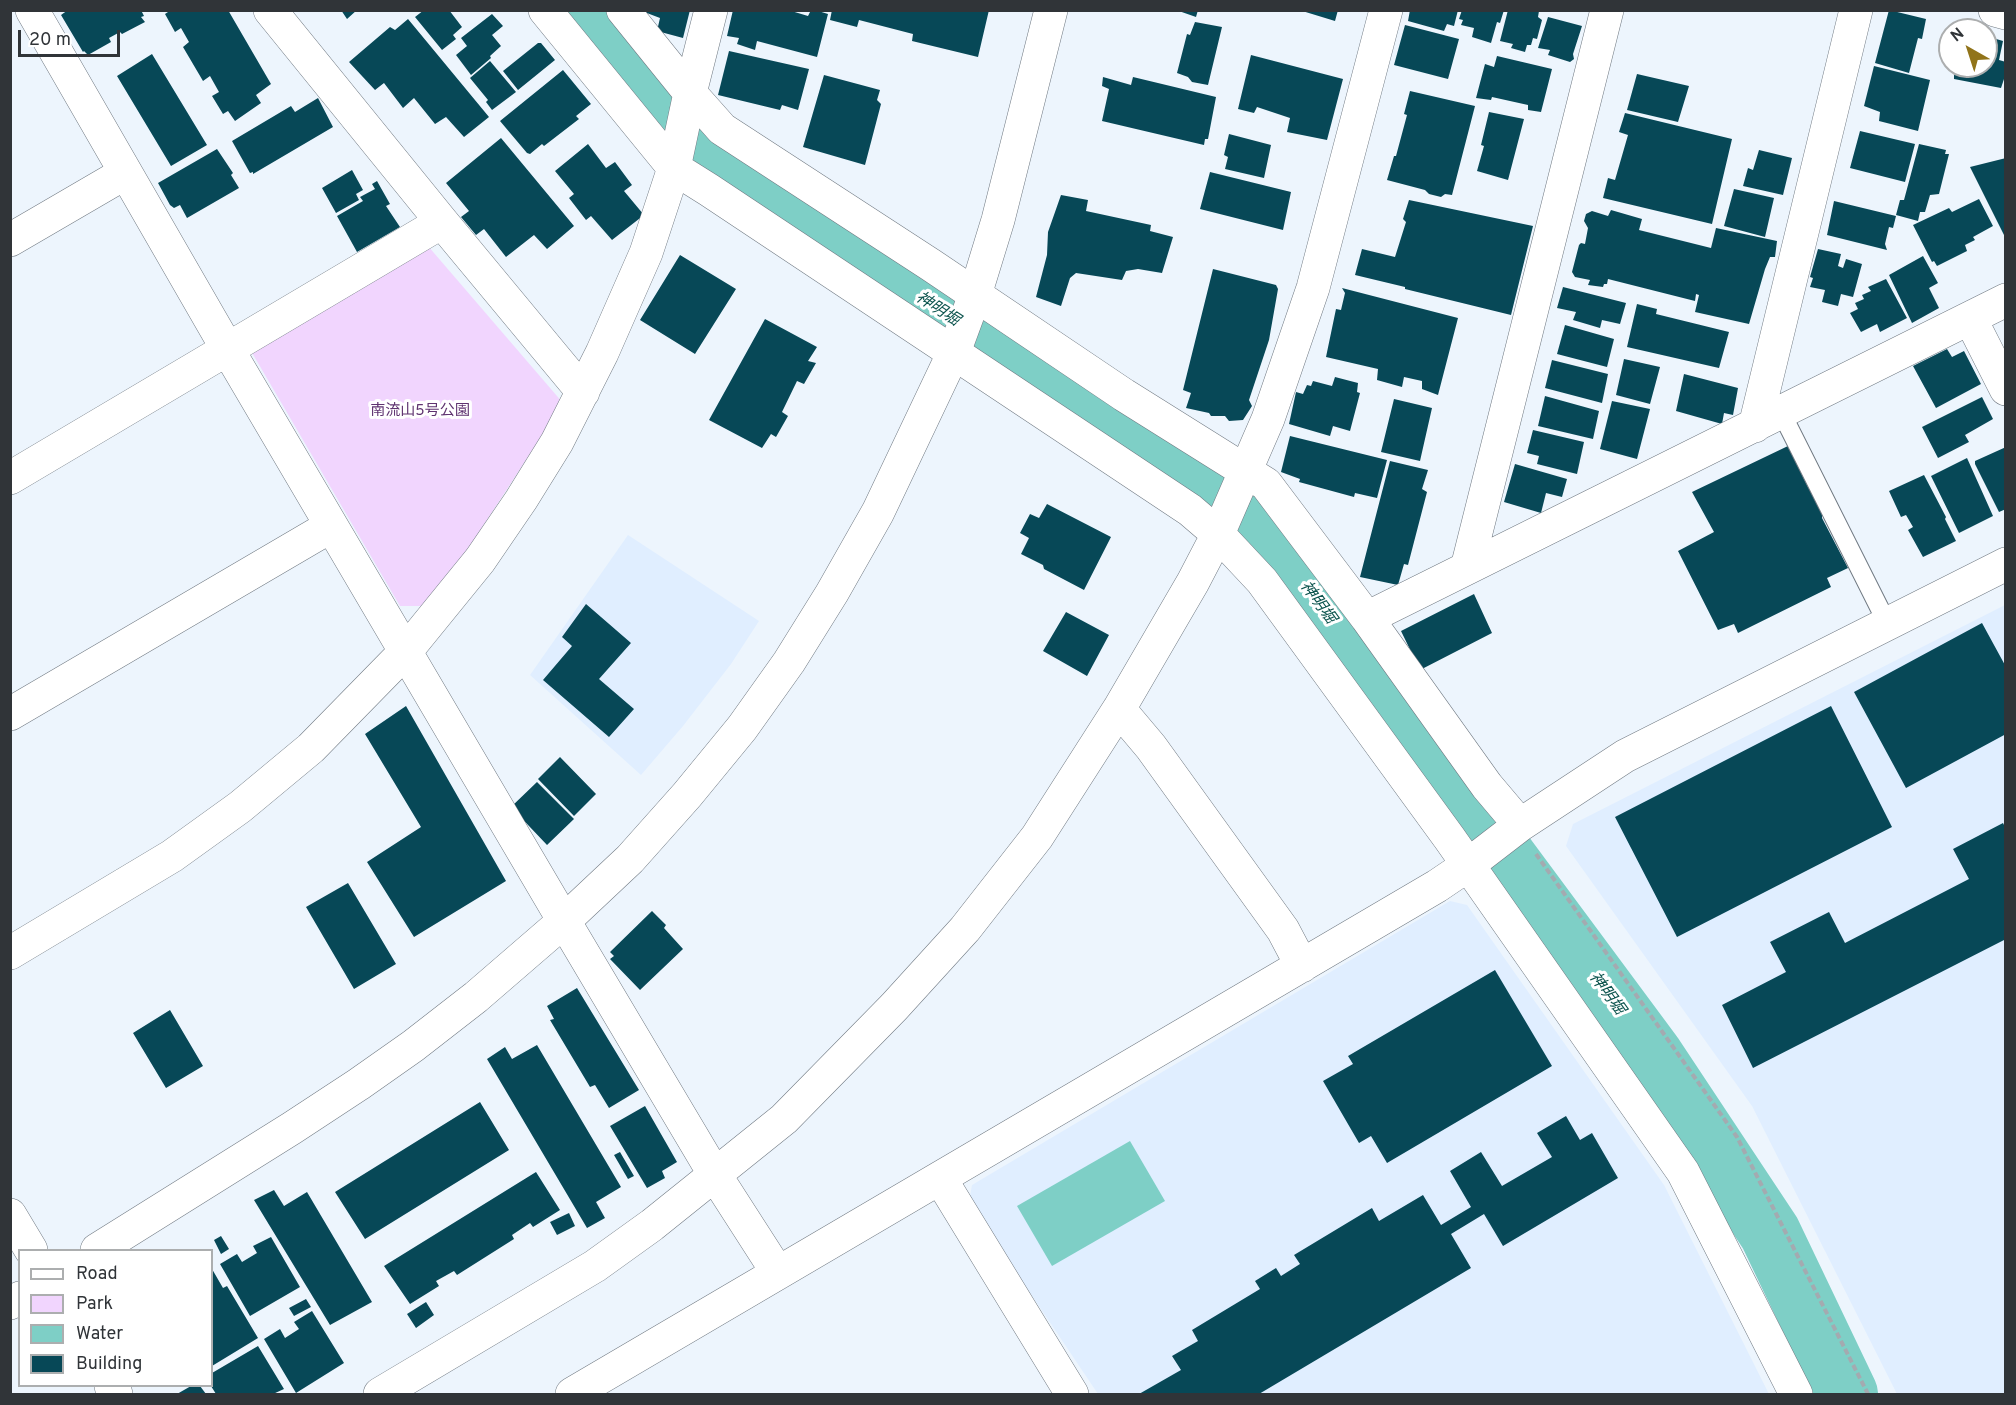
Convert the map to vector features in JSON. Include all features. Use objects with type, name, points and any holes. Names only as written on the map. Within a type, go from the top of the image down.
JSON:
[{"type":"street","points":[[32,10],[228,350],[564,921],[715,1175],[778,1273]]},
{"type":"street","points":[[270,10],[583,392]]},
{"type":"street","points":[[545,10],[674,168],[957,347],[1190,510],[1218,534],[1262,581],[1474,860],[1683,1172],[1796,1395]]},
{"type":"street","points":[[623,10],[722,129],[973,301],[1266,484],[1367,618],[1515,829]]},
{"type":"street","points":[[10,953],[172,856],[240,807],[311,748],[406,651],[436,617],[492,543],[556,442],[583,392],[603,353],[646,253],[674,168],[711,10]]},
{"type":"street","points":[[100,1249],[292,1128],[413,1046],[476,997],[564,921],[630,859],[742,728],[789,662],[878,512],[957,347],[998,220],[1051,10]]},
{"type":"street","points":[[380,1395],[595,1266],[715,1175],[784,1119],[894,1007],[965,929],[1037,837],[1119,709],[1193,582],[1218,534],[1268,418],[1313,288],[1386,10]]},
{"type":"street","points":[[1467,568],[1606,10]]},
{"type":"street","points":[[1768,419],[1856,10]]},
{"type":"street","points":[[1995,10],[2006,13]]},
{"type":"street","points":[[10,240],[125,173]]},
{"type":"street","points":[[10,478],[442,222]]},
{"type":"street","points":[[1367,618],[2006,300]]},
{"type":"street","points":[[1970,318],[2006,389]]},
{"type":"street","points":[[10,714],[331,526]]},
{"type":"street","points":[[572,1395],[1444,881],[1515,829],[1625,756],[2006,564]]},
{"type":"street","points":[[1119,709],[1151,747],[1283,930],[1302,966]]},
{"type":"street","points":[[940,1178],[1072,1395]]},
{"type":"street","points":[[10,1215],[30,1249]]},
{"type":"lane","points":[[1768,419],[1887,623]]},
{"type":"path","points":[[1515,829],[1530,838],[1532,847],[1737,1137],[1868,1395]]},
{"type":"shaded area","points":[[628,535],[759,621],[731,664],[641,775],[530,675]]},
{"type":"shaded area","points":[[2005,605],[2005,1394],[1897,1394],[1752,1106],[1566,846],[1573,824]]},
{"type":"shaded area","points":[[1450,901],[1467,905],[1664,1185],[1769,1394],[1098,1394],[969,1202],[972,1185]]},
{"type":"green space","name":"南流山5号公園","points":[[428,246],[563,403],[431,606],[400,606],[251,351]]},
{"type":"water","points":[[1130,1141],[1165,1201],[1052,1266],[1017,1206]]},
{"type":"building","points":[[68,10],[141,10],[144,16],[141,17],[145,22],[109,38],[111,42],[88,55],[83,52],[61,15]]},
{"type":"building","points":[[171,10],[228,10],[271,84],[256,95],[261,103],[235,121],[228,111],[223,114],[212,96],[219,92],[210,76],[203,81],[183,47],[189,42],[181,28],[175,32],[165,14]]},
{"type":"building","points":[[341,10],[357,10],[347,19]]},
{"type":"building","points":[[424,10],[449,10],[462,27],[453,35],[456,39],[442,50],[415,17]]},
{"type":"building","points":[[639,10],[690,10],[683,38],[657,31],[660,18]]},
{"type":"building","points":[[733,10],[788,10],[808,16],[811,10],[815,10],[828,14],[817,57],[757,41],[755,50],[737,44],[739,38],[727,36]]},
{"type":"building","points":[[832,10],[989,10],[978,57],[912,41],[913,34],[859,20],[857,27],[830,20]]},
{"type":"building","points":[[1176,10],[1198,10],[1196,17]]},
{"type":"building","points":[[1299,10],[1338,10],[1335,21]]},
{"type":"building","points":[[1410,10],[1458,10],[1454,26],[1447,24],[1444,31],[1408,21]]},
{"type":"building","points":[[1462,10],[1504,10],[1500,23],[1497,22],[1491,43],[1472,37],[1474,28],[1461,25],[1463,20],[1459,19]]},
{"type":"building","points":[[1508,10],[1539,11],[1538,17],[1542,20],[1537,39],[1533,38],[1525,52],[1511,48],[1513,44],[1500,41]]},
{"type":"building","points":[[1889,10],[1926,19],[1922,39],[1918,38],[1909,73],[1875,63]]},
{"type":"building","points":[[492,14],[503,26],[492,35],[501,46],[471,75],[456,55],[467,46],[461,38]]},
{"type":"building","points":[[1548,17],[1582,26],[1573,54],[1574,59],[1570,62],[1548,55],[1550,50],[1538,48]]},
{"type":"building","points":[[408,19],[489,117],[464,137],[446,117],[435,124],[414,98],[403,108],[384,83],[375,90],[349,62],[390,27],[395,30]]},
{"type":"building","points":[[1195,22],[1222,27],[1208,85],[1192,82],[1188,77],[1177,73],[1187,34],[1190,35]]},
{"type":"building","points":[[1405,25],[1459,39],[1448,79],[1394,65]]},
{"type":"building","points":[[1998,40],[2003,41],[1999,60],[2006,62],[2006,73],[2001,88],[1954,79],[1998,78]]},
{"type":"building","points":[[541,43],[555,60],[518,90],[503,71]]},
{"type":"building","points":[[729,51],[809,69],[798,110],[782,105],[780,110],[718,95]]},
{"type":"building","points":[[152,54],[207,145],[171,166],[117,76]]},
{"type":"building","points":[[1251,55],[1343,79],[1327,140],[1287,132],[1290,118],[1257,107],[1254,113],[1238,109]]},
{"type":"building","points":[[1497,56],[1552,69],[1541,112],[1528,110],[1528,105],[1492,97],[1491,100],[1476,98],[1485,64],[1494,67]]},
{"type":"building","points":[[490,61],[516,92],[492,110],[486,102],[488,100],[470,78]]},
{"type":"building","points":[[1874,66],[1930,80],[1918,131],[1879,121],[1880,112],[1864,106]]},
{"type":"building","points":[[563,70],[591,104],[576,116],[579,119],[544,146],[542,144],[530,154],[527,153],[500,121]]},
{"type":"building","points":[[1637,74],[1689,86],[1678,122],[1627,110]]},
{"type":"building","points":[[824,75],[880,90],[877,100],[881,104],[865,165],[803,147]]},
{"type":"building","points":[[1103,77],[1131,85],[1133,77],[1216,97],[1208,139],[1205,139],[1204,145],[1102,121],[1109,89],[1102,86]]},
{"type":"building","points":[[1410,91],[1475,106],[1452,195],[1445,194],[1441,197],[1429,194],[1425,190],[1387,180],[1407,115],[1404,114]]},
{"type":"building","points":[[318,98],[333,127],[253,174],[253,172],[250,173],[232,141],[291,106],[295,112]]},
{"type":"building","points":[[1489,112],[1524,119],[1508,180],[1477,171],[1484,146],[1481,145]]},
{"type":"building","points":[[1625,113],[1732,139],[1712,224],[1603,198],[1608,178],[1615,180],[1628,135],[1619,132]]},
{"type":"building","points":[[1860,131],[1915,144],[1905,182],[1850,168]]},
{"type":"building","points":[[1229,134],[1271,145],[1264,178],[1225,169],[1228,157],[1224,155]]},
{"type":"building","points":[[501,138],[574,226],[547,249],[534,235],[506,257],[484,229],[476,235],[461,217],[469,211],[446,183]]},
{"type":"building","points":[[588,144],[606,168],[615,162],[632,185],[624,191],[644,215],[612,240],[591,216],[586,220],[569,198],[574,194],[555,171]]},
{"type":"building","points":[[1919,144],[1946,150],[1945,154],[1949,154],[1939,194],[1930,195],[1925,212],[1920,212],[1918,221],[1896,215],[1900,200],[1904,200]]},
{"type":"building","points":[[217,149],[233,173],[231,175],[239,188],[187,218],[180,205],[174,208],[170,205],[158,183]]},
{"type":"building","points":[[1759,150],[1792,158],[1783,195],[1743,186],[1748,168],[1753,170]]},
{"type":"building","points":[[2006,158],[2006,239],[1970,167]]},
{"type":"building","points":[[352,170],[363,190],[356,194],[359,200],[336,213],[322,188]]},
{"type":"building","points":[[1210,172],[1291,192],[1283,230],[1200,209]]},
{"type":"building","points":[[377,181],[390,204],[386,206],[400,227],[357,252],[337,216],[363,201],[360,197],[375,189],[372,184]]},
{"type":"building","points":[[1734,189],[1774,198],[1765,237],[1724,226]]},
{"type":"building","points":[[1061,195],[1088,200],[1086,211],[1151,225],[1150,231],[1173,237],[1162,273],[1138,269],[1126,271],[1122,280],[1076,273],[1070,278],[1061,306],[1036,297],[1047,255],[1048,232]]},
{"type":"building","points":[[1979,199],[1993,226],[1973,237],[1975,240],[1965,245],[1967,251],[1937,266],[1934,261],[1932,262],[1913,225],[1949,208],[1952,212]]},
{"type":"building","points":[[1409,200],[1533,226],[1511,315],[1355,275],[1362,249],[1395,257],[1406,222],[1403,219]]},
{"type":"building","points":[[1834,201],[1896,216],[1893,228],[1889,227],[1885,244],[1887,250],[1827,235]]},
{"type":"building","points":[[1611,210],[1642,219],[1639,230],[1711,248],[1716,228],[1777,241],[1775,257],[1770,257],[1765,269],[1749,324],[1695,312],[1699,295],[1696,294],[1695,301],[1608,279],[1607,284],[1603,287],[1588,285],[1590,280],[1575,277],[1572,272],[1579,245],[1585,244],[1588,228],[1584,221],[1586,214],[1592,211],[1608,216]]},
{"type":"building","points":[[1818,249],[1841,254],[1838,266],[1843,268],[1846,259],[1862,264],[1853,297],[1841,294],[1838,306],[1822,302],[1825,290],[1810,287],[1813,278],[1810,277]]},
{"type":"building","points":[[680,255],[736,289],[695,354],[640,320]]},
{"type":"building","points":[[1923,256],[1938,283],[1929,288],[1939,308],[1912,323],[1889,275]]},
{"type":"building","points":[[1213,269],[1276,285],[1278,289],[1269,340],[1249,400],[1252,406],[1243,420],[1229,421],[1225,416],[1211,416],[1209,413],[1186,408],[1191,393],[1183,390]]},
{"type":"building","points":[[1886,279],[1907,318],[1880,332],[1877,324],[1861,332],[1850,313],[1858,309],[1855,303],[1864,299],[1862,295],[1871,291],[1868,287]]},
{"type":"building","points":[[1563,287],[1626,303],[1620,324],[1602,320],[1600,328],[1573,320],[1576,312],[1557,308]]},
{"type":"building","points":[[1342,288],[1458,318],[1438,395],[1422,389],[1422,381],[1404,377],[1402,387],[1377,380],[1378,369],[1326,357],[1336,309],[1341,310],[1345,293]]},
{"type":"building","points":[[1637,304],[1657,309],[1656,314],[1729,332],[1719,368],[1627,347]]},
{"type":"building","points":[[765,319],[817,347],[808,361],[816,363],[804,384],[797,381],[782,412],[788,416],[776,437],[771,434],[762,448],[709,420]]},
{"type":"building","points":[[1565,325],[1614,339],[1607,367],[1557,354]]},
{"type":"building","points":[[1947,349],[1952,357],[1964,351],[1981,384],[1936,408],[1913,366]]},
{"type":"building","points":[[1624,359],[1660,367],[1650,404],[1616,395]]},
{"type":"building","points":[[1552,360],[1608,374],[1602,403],[1545,388]]},
{"type":"building","points":[[1684,374],[1738,388],[1733,415],[1724,413],[1722,424],[1676,411]]},
{"type":"building","points":[[1335,377],[1358,383],[1357,392],[1360,393],[1350,431],[1333,426],[1330,436],[1289,424],[1296,392],[1303,394],[1307,385],[1311,386],[1313,381],[1332,386]]},
{"type":"building","points":[[1545,396],[1599,411],[1593,439],[1538,426]]},
{"type":"building","points":[[1982,397],[1993,419],[1965,435],[1969,442],[1938,458],[1922,427]]},
{"type":"building","points":[[1394,399],[1432,408],[1420,461],[1381,452]]},
{"type":"building","points":[[1612,401],[1650,409],[1637,459],[1600,449]]},
{"type":"building","points":[[1533,430],[1584,442],[1577,474],[1537,464],[1539,456],[1527,453]]},
{"type":"building","points":[[1290,436],[1387,460],[1377,498],[1355,493],[1354,497],[1299,482],[1300,479],[1281,472]]},
{"type":"building","points":[[1788,446],[1808,487],[1822,508],[1822,518],[1848,568],[1827,578],[1831,587],[1738,633],[1734,624],[1718,630],[1678,551],[1714,532],[1692,492]]},
{"type":"building","points":[[2006,447],[2006,509],[1999,512],[1975,461]]},
{"type":"building","points":[[1967,458],[1993,516],[1959,533],[1931,476]]},
{"type":"building","points":[[1390,461],[1428,470],[1422,489],[1427,492],[1408,565],[1404,564],[1398,585],[1360,577]]},
{"type":"building","points":[[1515,464],[1567,479],[1562,497],[1546,493],[1541,513],[1504,502]]},
{"type":"building","points":[[1924,475],[1956,541],[1923,557],[1908,530],[1913,527],[1906,515],[1901,517],[1889,491]]},
{"type":"building","points":[[1047,504],[1111,537],[1084,590],[1021,554],[1029,538],[1020,533],[1030,514],[1039,518]]},
{"type":"building","points":[[1474,594],[1492,633],[1420,670],[1401,631]]},
{"type":"building","points":[[586,604],[631,643],[599,679],[634,709],[609,737],[543,680],[572,646],[562,637]]},
{"type":"building","points":[[1066,612],[1109,635],[1087,676],[1043,651]]},
{"type":"building","points":[[1982,623],[2006,667],[2006,734],[1906,788],[1854,692]]},
{"type":"building","points":[[406,706],[506,881],[414,937],[367,862],[421,827],[365,734]]},
{"type":"building","points":[[1831,706],[1892,827],[1677,937],[1615,817]]},
{"type":"building","points":[[560,757],[596,794],[574,816],[538,779]]},
{"type":"building","points":[[537,782],[574,819],[547,845],[511,807]]},
{"type":"building","points":[[2003,823],[2006,829],[2006,939],[1753,1068],[1722,1005],[1786,972],[1770,942],[1829,912],[1845,943],[1969,879],[1953,849]]},
{"type":"building","points":[[348,883],[396,964],[354,989],[306,907]]},
{"type":"building","points":[[652,911],[666,925],[664,928],[683,949],[640,990],[610,959],[614,956],[610,952]]},
{"type":"building","points":[[1495,970],[1552,1066],[1387,1163],[1371,1136],[1359,1143],[1323,1081],[1353,1064],[1348,1056]]},
{"type":"building","points":[[577,988],[639,1090],[609,1108],[595,1085],[590,1087],[550,1020],[554,1019],[547,1006]]},
{"type":"building","points":[[170,1010],[203,1066],[166,1088],[133,1033]]},
{"type":"building","points":[[537,1045],[621,1187],[596,1202],[605,1218],[587,1228],[487,1059],[505,1047],[512,1059]]},
{"type":"building","points":[[480,1102],[509,1150],[365,1239],[335,1192]]},
{"type":"building","points":[[645,1106],[677,1162],[662,1171],[665,1178],[647,1188],[610,1126]]},
{"type":"building","points":[[1566,1116],[1580,1140],[1592,1133],[1618,1178],[1503,1246],[1484,1214],[1451,1234],[1471,1268],[1259,1394],[1139,1394],[1181,1370],[1172,1356],[1198,1341],[1192,1330],[1260,1289],[1255,1281],[1276,1268],[1281,1276],[1300,1264],[1294,1255],[1372,1208],[1379,1221],[1423,1195],[1441,1225],[1471,1207],[1450,1171],[1481,1152],[1502,1186],[1552,1157],[1537,1133]]},
{"type":"building","points":[[620,1152],[634,1176],[628,1179],[614,1155]]},
{"type":"building","points":[[536,1172],[560,1210],[533,1227],[530,1223],[512,1235],[514,1239],[457,1275],[454,1271],[436,1281],[439,1286],[410,1304],[384,1266]]},
{"type":"building","points":[[274,1190],[284,1206],[307,1192],[372,1302],[330,1325],[254,1200]]},
{"type":"building","points":[[569,1213],[575,1226],[557,1235],[550,1222]]},
{"type":"building","points":[[221,1236],[229,1249],[221,1254],[214,1240]]},
{"type":"building","points":[[271,1237],[300,1287],[250,1316],[220,1264],[237,1254],[242,1262],[257,1253],[253,1246]]},
{"type":"building","points":[[213,1271],[223,1288],[227,1286],[258,1338],[213,1365]]},
{"type":"building","points":[[306,1299],[311,1307],[294,1316],[289,1308]]},
{"type":"building","points":[[426,1302],[434,1315],[416,1328],[407,1314]]},
{"type":"building","points":[[312,1311],[344,1363],[296,1393],[264,1339],[280,1329],[285,1338],[299,1329],[294,1322]]},
{"type":"building","points":[[258,1346],[284,1389],[273,1394],[216,1394],[212,1387],[213,1372]]},
{"type":"building","points":[[189,1387],[201,1387],[206,1394],[177,1394]]},
{"type":"waterway","name":"神明堀","points":[[582,10],[714,164],[1132,433],[1251,514],[1652,1055],[1770,1233],[1847,1394]]}]
